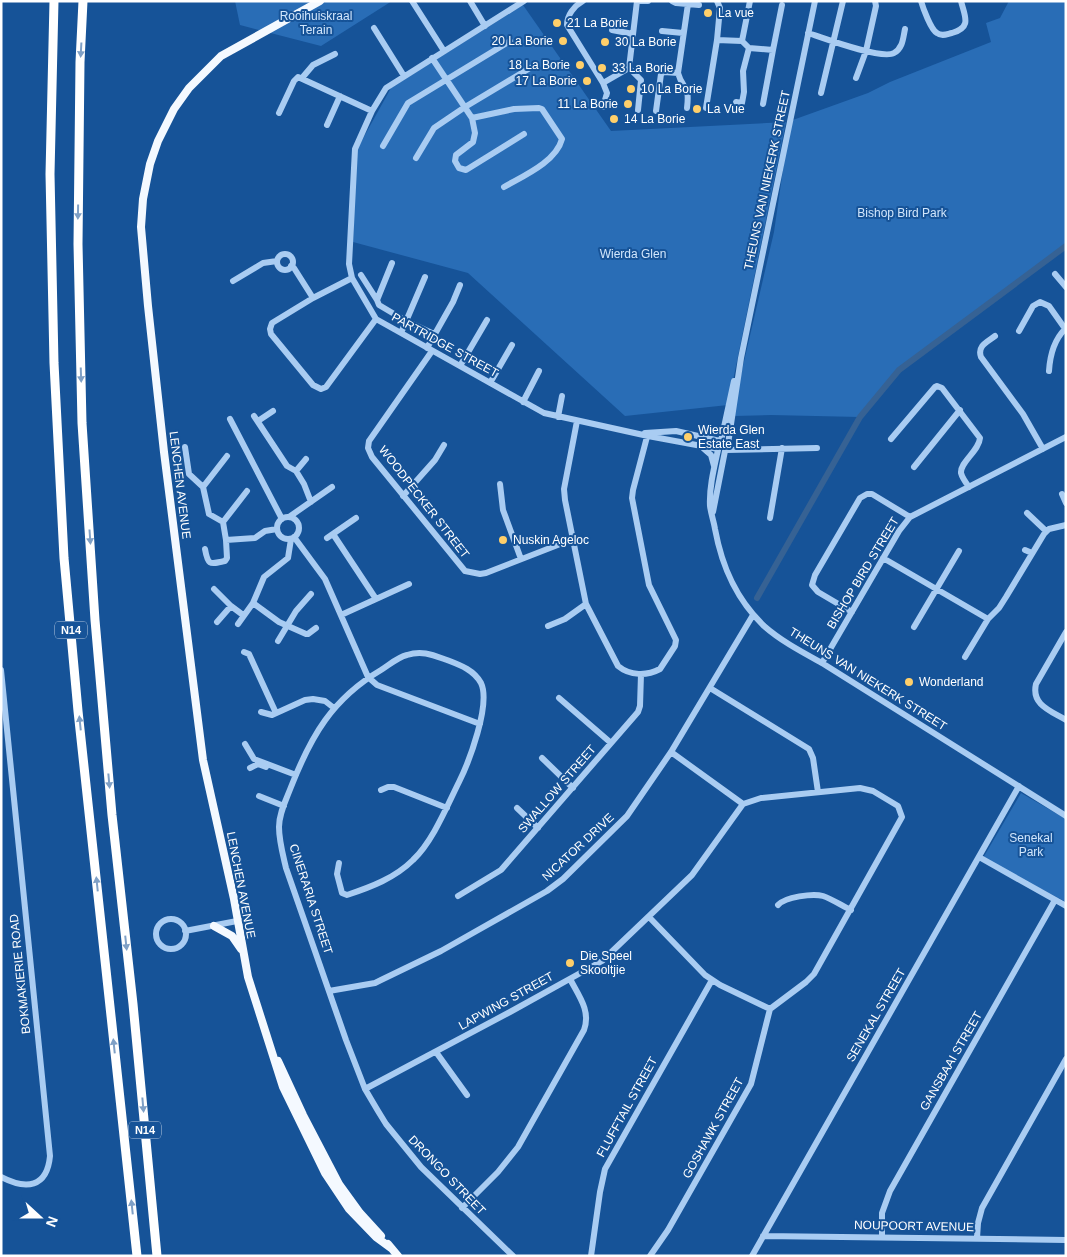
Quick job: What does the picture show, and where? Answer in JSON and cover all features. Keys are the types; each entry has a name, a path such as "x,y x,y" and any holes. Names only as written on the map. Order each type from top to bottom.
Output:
{"highway":[{"name":"N14","path":"54,1 50,174 54,363 64,558 78,711 137,1256"},
{"name":"N14","path":"83,1 80,62 78,244 82,423 95,620 112,815 133,1004 157,1256"}],"main road":[{"name":"LENCHEN AVENUE","path":"320,1 221,56 189,88 174,109 158,141 150,164 143,200 141,227 148,306 204,760 254,999 283,1087 325,1173 349,1209 398,1256"},
{"path":"214,926 232,936 243,953"}],"street":[{"path":"412,1 444,51"},
{"path":"470,1 485,26"},
{"name":"PARTRIDGE STREET","path":"524,1 386,88 372,111 354,149 349,264 352,278 376,319 544,413 698,446 723,446"},
{"path":"583,1 576,5 568,18 567,25 607,93 603,107"},
{"path":"629,68 637,1 648,1"},
{"path":"672,1 699,5"},
{"path":"706,108 718,40 720,8 717,1"},
{"path":"742,42 750,1"},
{"path":"821,93 843,1"},
{"path":"856,78 866,51 876,6 875,1"},
{"path":"920,1 933,30 937,34 944,35 960,30 965,26 961,1"},
{"name":"THEUNS VAN NIEKERK STREET","path":"712,516 723,446 814,3"},
{"path":"687,108 688,90 678,73 688,4"},
{"path":"764,104 782,5"},
{"path":"374,28 404,76"},
{"path":"808,33 866,51 891,54 896,52 902,44 905,29"},
{"path":"612,30 633,34"},
{"path":"662,31 683,34"},
{"path":"384,146 407,105 510,40"},
{"path":"718,40 742,42 749,48 773,50"},
{"path":"736,102 742,103 744,92 743,71 749,48"},
{"path":"302,78 313,65 334,54"},
{"path":"432,58 472,118 475,133 472,142 455,157 457,166 464,170 524,134"},
{"path":"416,158 432,130 465,107 530,68"},
{"path":"602,83 629,68"},
{"path":"629,68 642,80 638,110"},
{"path":"656,111 661,74 664,72 678,73"},
{"path":"279,113 298,77 372,111"},
{"path":"327,125 340,96"},
{"path":"472,118 514,109 540,108 562,139 547,161 504,187"},
{"path":"288,254 292,261 291,266 287,269 282,269 278,266 277,261 280,256 288,254"},
{"path":"233,281 263,263 277,261"},
{"path":"377,300 392,262"},
{"path":"291,266 313,298"},
{"path":"1055,274 1066,287"},
{"path":"361,275 379,305 406,321 434,334"},
{"path":"401,333 425,277"},
{"path":"352,278 313,298 272,323 271,334 313,385 319,389 326,387 376,319"},
{"name":"WOODPECKER STREET","path":"460,285 453,302 434,334 429,349 369,441 368,448 372,457 465,571 480,574 486,573 572,539"},
{"path":"1019,331 1033,306 1040,302 1049,306 1065,329 1060,334 1050,356 1049,371"},
{"path":"460,366 487,320"},
{"path":"995,336 982,346 981,357 1023,414 1043,449"},
{"path":"490,383 512,345"},
{"name":"THEUNS VAN NIEKERK STREET","path":"741,358 722,431 723,446 715,470 710,498 719,549 728,576 737,594 753,615 779,637 1066,816"},
{"path":"522,402 539,371"},
{"path":"891,439 937,386 942,388 980,438 978,446 961,469 961,475 969,486"},
{"path":"558,417 562,396"},
{"path":"914,467 960,410"},
{"path":"273,411 256,418 287,466 296,471 304,484 311,502"},
{"path":"230,419 282,519"},
{"path":"577,421 564,489 572,539 586,604 618,666 627,672 641,674 660,669 675,646 676,640 649,585 632,498 646,434"},
{"name":"PARTRIDGE STREET","path":"646,434 676,431 701,436 723,446"},
{"path":"715,470 711,455 698,446 701,436 722,431"},
{"name":"BISHOP BIRD STREET","path":"822,663 899,531 910,517 1066,437"},
{"path":"403,496 436,460 444,445"},
{"path":"723,446 741,449 817,448"},
{"path":"185,447 190,476 203,487 210,514 223,522"},
{"path":"770,518 782,448"},
{"path":"203,487 227,456"},
{"path":"296,471 306,459"},
{"path":"500,484 503,510 521,558"},
{"path":"293,538 283,538 278,533 277,525 282,519 289,517 332,488"},
{"path":"205,549 207,560 212,564 225,561 227,558 223,522 247,491"},
{"path":"852,612 818,592 812,585 815,575 860,498 867,494 872,494 910,517"},
{"path":"1062,494 1066,503"},
{"path":"1027,513 1046,532"},
{"path":"238,624 252,603 264,576 288,558 293,538 299,531 298,524 293,518 289,517"},
{"path":"327,538 356,518"},
{"path":"966,658 988,619 999,608 1046,532 1057,526 1066,525"},
{"path":"226,540 255,538 265,531 277,529"},
{"path":"333,534 376,599"},
{"path":"293,538 325,579 368,677 377,685 480,724"},
{"path":"1025,550 1032,553"},
{"path":"914,627 959,551"},
{"path":"883,558 988,619"},
{"path":"341,614 409,584"},
{"path":"214,589 243,615"},
{"path":"278,642 296,611 311,594"},
{"path":"252,603 279,622 288,624 307,634 316,628"},
{"path":"548,626 565,619 586,604"},
{"path":"217,622 231,606"},
{"name":"NICATOR DRIVE","path":"329,991 375,983 441,951 547,891 563,879 627,816 672,752 753,615"},
{"path":"1066,632 1040,676 1035,690 1036,699 1045,708 1066,720"},
{"path":"244,652 249,654 276,713"},
{"name":"CINERARIA STREET","path":"329,991 286,868 280,844 279,826 284,806 296,776 312,739 334,708 368,677 404,655 422,652 465,667 481,683 483,691 480,724 467,767 430,839 414,860 382,882 345,895 342,893 338,877 339,863"},
{"name":"BOKMAKIERIE ROAD","path":"1,670 50,1156 49,1167 45,1176 38,1181 22,1186 1,1177"},
{"path":"377,685 378,671"},
{"name":"SWALLOW STREET","path":"458,896 501,870 640,709 641,674"},
{"path":"710,688 808,749 813,758 818,792"},
{"path":"559,698 611,743"},
{"path":"261,712 270,715 305,700 313,699 325,701 334,708"},
{"path":"245,744 254,759 296,776"},
{"path":"649,917 705,975 770,1009 810,979 900,822 901,811 898,806 868,789 860,788 761,798 743,804 672,752"},
{"path":"542,758 573,788"},
{"path":"250,768 258,764 296,776"},
{"name":"SENEKAL STREET","path":"752,1256 1019,786"},
{"path":"381,790 394,787 447,808"},
{"path":"259,796 284,806"},
{"name":"LAPWING STREET","path":"365,1088 436,1052 607,957 692,875 743,804"},
{"path":"517,808 538,828"},
{"path":"979,858 1066,906"},
{"path":"778,904 788,898 818,895 851,910"},
{"name":"GANSBAAI STREET","path":"882,1237 882,1213 890,1191 1055,900"},
{"path":"168,920 179,922 185,931 183,942 174,948 163,947 156,938 158,926 168,920"},
{"path":"185,931 237,921"},
{"path":"462,1208 498,1172 518,1147 584,1030 587,1023 586,1012 570,979"},
{"name":"FLUFFTAIL STREET","path":"591,1256 605,1169 712,980"},
{"name":"DRONGO STREET","path":"329,991 365,1088 386,1124 421,1167 513,1256"},
{"name":"GOSHAWK STREET","path":"650,1256 668,1230 751,1084 770,1009"},
{"path":"436,1052 467,1095"},
{"path":"977,1238 982,1208 1066,1059"},
{"name":"NOUPOORT AVENUE","path":"763,1236 1066,1240"}],"green space":[{"name":"Rooihuiskraal Terain","path":"235,1 392,1 321,46 240,25"},
{"name":"Bishop Bird Park","path":"1009,1 1066,1 1066,246 899,370 860,417 734,416 739,383 774,232 790,121 868,93 890,82 991,42 986,23 1000,18"},
{"name":"Wierda Glen","path":"523,5 611,131 786,122 728,405 625,416 468,273 353,242 356,151 391,88"},
{"name":"Senekal Park","path":"1021,793 1066,819 1066,902 983,858"}],"waterway":[{"path":"757,598 860,417 899,370 1066,246"}],"place":[{"name":"La vue","path":"708,13"},
{"name":"21 La Borie","path":"557,23"},
{"name":"20 La Borie","path":"563,41"},
{"name":"30 La Borie","path":"605,42"},
{"name":"18 La Borie","path":"580,65"},
{"name":"33 La Borie","path":"602,68"},
{"name":"17 La Borie","path":"587,81"},
{"name":"10 La Borie","path":"631,89"},
{"name":"11 La Borie","path":"628,104"},
{"name":"La Vue","path":"697,109"},
{"name":"14 La Borie","path":"614,119"},
{"name":"Wierda Glen Estate East","path":"688,437"},
{"name":"Nuskin Ageloc","path":"503,540"},
{"name":"Wonderland","path":"909,682"},
{"name":"Die Speel Skooltjie","path":"570,963"}]}
